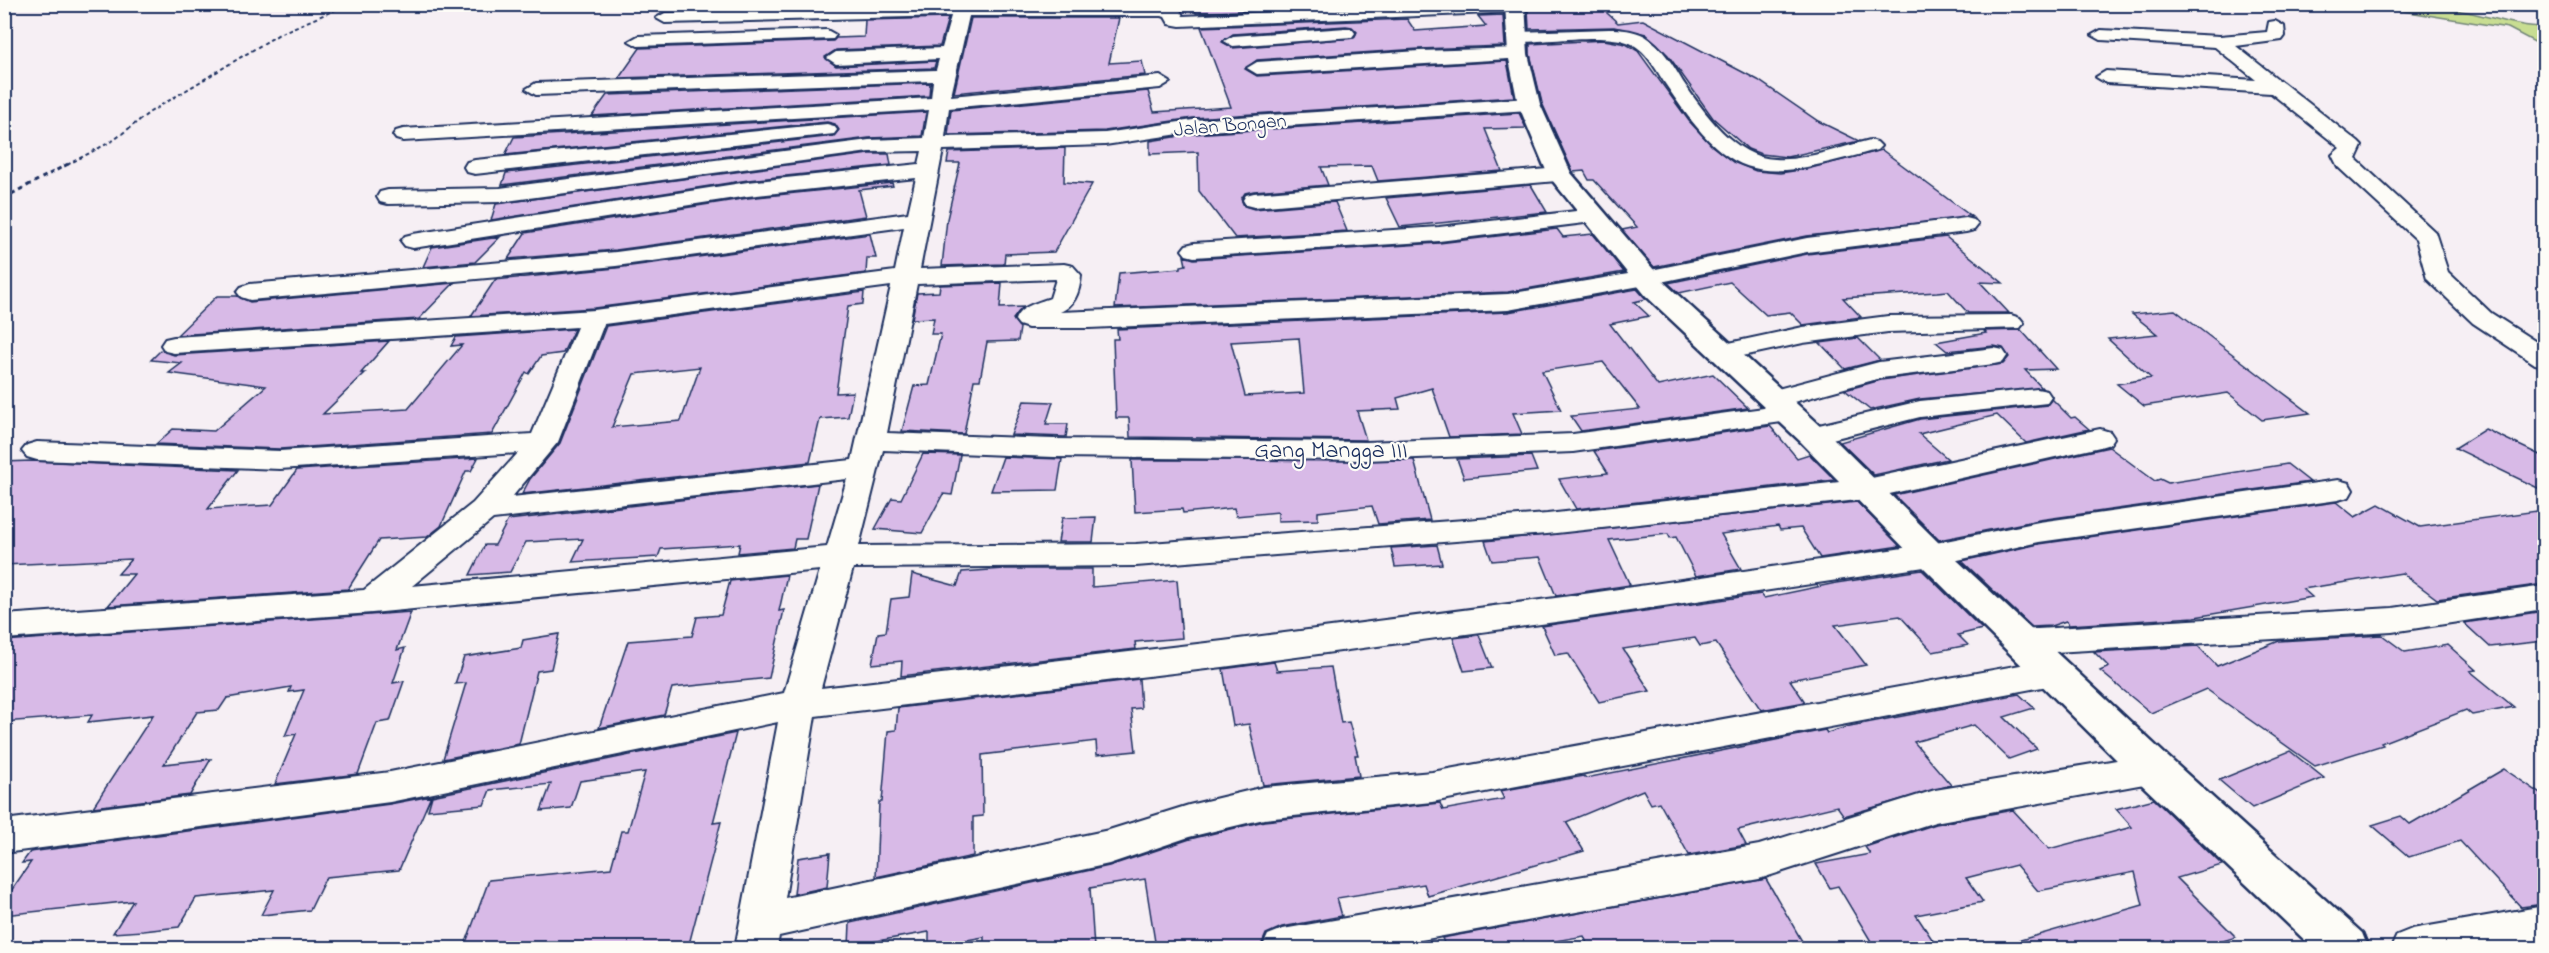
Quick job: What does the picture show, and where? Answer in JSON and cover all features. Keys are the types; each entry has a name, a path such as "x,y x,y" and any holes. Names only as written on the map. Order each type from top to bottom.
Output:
{"street":[{"path":"475,167 765,135 948,68 1118,12 1167,11 1173,12 1175,20 1180,21 1516,26 1630,36 1660,60 1710,130 1752,163 1778,166 1869,146"},
{"path":"665,18 948,68"},
{"path":"1387,30 1516,26"},
{"path":"1257,68 1419,57 1516,26"},
{"path":"1516,26 1529,104 1560,176 1646,278 1791,415 1931,555 2153,769 2345,948"},
{"path":"2101,34 2220,42 2276,36 2275,26"},
{"path":"1233,41 1363,32"},
{"path":"639,41 850,34"},
{"path":"2220,42 2351,146 2350,152 2343,155 2346,162 2427,237 2436,274 2482,318 2544,358"},
{"path":"812,59 1160,81"},
{"path":"536,89 948,68"},
{"path":"403,135 948,68"},
{"path":"388,197 500,195 869,146 948,68"},
{"path":"948,68 868,454 799,704 758,935 1109,848 1189,821 1264,803 1432,787 2053,672"},
{"path":"413,241 772,186 948,68"},
{"name":"Jalan Bongan","path":"948,68 1105,139 1193,126 1529,104"},
{"path":"2106,77 2277,87"},
{"path":"1254,200 1560,176"},
{"path":"1194,250 1439,234 1593,216"},
{"path":"250,292 616,259 916,219"},
{"path":"174,345 594,318 904,277 1066,272 1069,275 1069,281 1063,299 1056,307 1029,316 1030,321 1508,302 1646,278 1807,245 1966,225"},
{"path":"372,601 484,510 543,442 594,318"},
{"path":"1724,352 1803,335 1888,324 2011,323"},
{"path":"1791,415 1879,370 1994,356"},
{"path":"1791,415 1920,409 2037,397"},
{"name":"Gang Mangga III","path":"484,510 868,454 1054,448 1366,451 1573,443 1791,415"},
{"path":"4,627 372,601 840,556 1148,554 1547,524 1867,489 2100,438"},
{"path":"37,451 280,460 543,442"},
{"path":"8,845 390,787 799,704 1223,654 1516,615 1931,555 2039,532 2146,519 2338,490"},
{"path":"2022,642 2392,620 2544,598"},
{"path":"1283,948 1477,910 1760,862 1935,806 2153,769"},
{"path":"2412,948 2544,924"}],"path":[{"path":"4,198 114,140 150,112 281,33 349,4"}],"green space":[{"path":"2365,5 2442,8 2544,27 2544,47 2508,28"}],"building":[{"path":"1193,4 1388,4 1196,13"},
{"path":"1552,4 1597,4 1618,23 1643,20 1758,80 1818,121 1859,141 1787,157 1761,154 1748,149 1713,118 1668,55 1646,34 1614,27 1529,29 1528,9 1555,7"},
{"path":"1503,15 1505,46 1419,49 1257,60 1245,69 1257,76 1507,61 1514,97 1193,118 1105,131 948,135 951,110 1148,91 1154,112 1231,107 1201,27 1407,19 1415,31 1486,26 1478,16","holes":["1352,27 1357,32 1354,38 1233,48 1222,42 1233,34"]},
{"path":"948,18 940,46 836,50 825,57 836,66 936,61 934,68 619,78 640,48 833,41 836,38 864,37 865,20"},
{"path":"971,18 1119,18 1109,63 1142,61 1145,75 954,93"},
{"path":"1604,40 1626,44 1638,51 1689,121 1712,146 1733,162 1756,171 1780,173 1807,169 1882,150 1972,217 1807,236 1654,267 1622,230 1637,227 1594,180 1589,180 1584,171 1573,172 1542,103 1530,54 1530,44"},
{"path":"930,83 929,96 592,116 607,95"},
{"path":"926,112 922,136 869,138 502,185 506,173 834,136 839,130 835,124 827,122 505,155 514,137"},
{"path":"1519,113 1526,128 1485,129 1502,171 1378,181 1372,166 1321,167 1328,185 1254,191 1245,193 1241,199 1244,206 1254,209 1335,202 1347,231 1235,238 1199,191 1198,152 1150,154 1150,141 1193,134"},
{"path":"1065,148 1064,182 1092,184 1054,252 1005,254 1004,264 942,266 947,219 960,163 947,163 949,152"},
{"path":"869,154 889,154 891,165 748,180 491,220 496,204"},
{"path":"892,183 893,186 859,190 866,216 616,250 508,259 525,233 748,198"},
{"path":"1531,185 1547,212 1400,227 1386,198"},
{"path":"1557,229 1563,237 1593,234 1624,272 1508,292 1115,308 1119,273 1181,268 1186,265 1184,256 1194,259 1439,243"},
{"path":"870,234 876,258 867,258 866,273 594,308 471,316 495,280 616,268"},
{"path":"500,237 475,262 423,267 432,247"},
{"path":"1946,237 2003,283 1980,282 2009,313 1968,313 1948,291 1843,298 1861,317 1803,325 1790,312 1766,315 1730,282 1679,293 1668,283 1807,254"},
{"path":"454,283 419,319 177,335 217,296 237,296 250,302"},
{"path":"1002,283 1000,308 1023,307 1013,319 1020,328 1018,341 987,342 980,380 974,380 964,434 902,431 914,386 929,385 941,334 931,334 934,318 912,319 917,293 939,292 940,285"},
{"path":"1637,289 1646,299 1634,302 1649,316 1610,324 1658,386 1713,374 1748,408 1581,431 1571,416 1640,409 1603,362 1542,371 1561,410 1513,413 1522,434 1449,437 1432,388 1397,398 1400,409 1357,411 1366,440 1130,437 1129,418 1116,418 1113,339 1118,339 1117,329 1508,312","holes":["1299,338 1304,393 1245,396 1231,342"]},
{"path":"864,292 863,304 848,306 836,393 853,392 848,417 820,419 810,462 522,494 530,479 560,443 606,326","holes":["700,367 681,421 612,427 634,374"]},
{"path":"2175,310 2310,413 2262,420 2228,393 2144,406 2117,384 2151,378 2108,339 2157,334 2132,314"},
{"path":"574,329 563,353 541,356 529,374 526,372 492,434 280,449 156,444 173,429 214,431 266,386 169,373 182,363 151,360 161,350 174,355 389,341 361,373 365,373 323,414 408,409 462,345 451,346 456,337"},
{"path":"2021,330 2056,369 2025,370 2042,388 1920,399 1870,410 1845,390 1881,380 2003,364 2009,357 2003,348 1994,346 1947,351 1936,342 1986,333 1984,331"},
{"path":"1858,338 1880,360 1845,369 1820,343"},
{"path":"2052,399 2071,418 2075,417 2089,429 2026,443 1997,415 1919,434 1948,459 1874,475 1840,442 1920,419 2047,405"},
{"path":"1024,401 1053,402 1046,424 1068,424 1066,437 1011,435"},
{"path":"1770,426 1797,458 1809,454 1835,480 1576,509 1559,479 1608,473 1594,451"},
{"path":"2485,429 2544,457 2544,491 2455,448"},
{"path":"2109,447 2155,481 2160,479 2168,483 2287,464 2310,482 2039,520 1939,540 1894,495"},
{"path":"923,454 960,455 952,495 943,494 922,533 875,529 892,498 901,499"},
{"path":"1531,456 1537,471 1464,478 1457,459"},
{"path":"1003,457 1062,459 1057,490 991,491"},
{"path":"478,458 471,471 466,471 441,526 427,537 379,540 348,589 108,606 134,574 118,574 131,559 4,565 4,462 31,461 238,470 208,509 272,505 297,470"},
{"path":"1132,460 1414,460 1430,520 1378,524 1372,506 1318,512 1318,520 1278,521 1278,512 1236,516 1234,508 1183,513 1182,509 1135,512"},
{"path":"818,484 806,539 795,539 793,548 738,553 740,544 661,549 658,557 572,562 583,539 526,542 510,572 470,575 485,545 495,545 508,520"},
{"path":"1857,502 1900,546 1820,558 1801,528 1780,530 1778,526 1721,534 1741,569 1696,576 1676,537 1670,538 1668,534 1609,540 1630,585 1556,596 1540,557 1492,561 1485,541"},
{"path":"2336,502 2355,517 2379,504 2420,527 2544,510 2544,584 2437,599 2402,573 2303,589 2312,597 2195,617 2069,625 2066,621 2051,626 2032,627 1962,561 2039,544"},
{"path":"1096,517 1093,542 1058,542 1062,518"},
{"path":"1437,545 1442,564 1395,567 1391,548"},
{"path":"1004,569 1092,569 1092,587 1177,580 1182,638 1135,642 1136,649 901,676 902,661 872,664 878,633 886,632 891,599 909,597 912,574 957,586 962,572"},
{"path":"1922,570 1982,629 1958,635 1968,645 1933,652 1900,616 1835,625 1866,665 1790,680 1805,702 1761,710 1716,643 1700,646 1695,638 1623,649 1650,691 1599,702 1568,653 1555,655 1542,626 1761,594 1764,598 1836,583"},
{"path":"787,575 779,611 784,610 769,678 672,688 664,715 599,728 628,641 692,636 697,617 721,615 730,581"},
{"path":"2544,611 2544,641 2490,647 2464,623"},
{"path":"411,612 397,650 405,648 393,683 404,681 390,721 377,723 358,774 275,784 296,734 285,736 304,690 289,692 291,687 227,698 219,710 197,712 164,764 211,759 190,795 93,807 153,715 88,722 92,715 4,722 4,641"},
{"path":"559,634 551,669 537,671 519,744 443,759 466,683 455,684 464,657 521,648 523,640"},
{"path":"1479,635 1492,668 1464,671 1453,638"},
{"path":"2382,635 2405,652 2448,645 2476,670 2470,671 2514,707 2472,715 2466,710 2381,743 2383,745 2315,766 2206,689 2151,713 2100,671 2109,667 2094,652 2198,646 2217,666 2279,641"},
{"path":"1274,662 1277,671 1331,667 1341,723 1349,722 1358,755 1355,755 1359,776 1263,785 1249,724 1233,726 1223,669"},
{"path":"1139,679 1141,708 1131,709 1136,751 1097,755 1096,741 982,755 983,816 973,817 973,856 876,877 879,802 882,802 888,731 896,730 898,708"},
{"path":"2019,694 2034,708 2004,717 2037,749 2009,759 1974,725 1914,742 1951,785 1844,816 1837,806 1738,830 1746,845 1689,855 1659,802 1651,804 1643,790 1566,822 1584,851 1428,896 1424,884 1337,898 1342,916 1282,927 1266,934 1260,948 1156,948 1145,879 1090,888 1094,948 984,948 984,937 929,947 929,932 849,946 850,923 1109,866 1190,839 1264,821 1440,803 1443,810 1504,799 1500,791 1584,776 1586,778 1825,730 1827,733 1850,726"},
{"path":"736,733 713,823 721,822 688,948 464,948 489,880 611,868 621,831 628,831 645,772 580,781 571,808 541,811 551,784 490,790 484,805 428,810 432,796"},
{"path":"2290,751 2324,778 2252,808 2219,780"},
{"path":"2504,769 2544,796 2544,904 2521,907 2460,841 2409,857 2372,825 2401,816 2410,824"},
{"path":"431,796 399,870 326,877 310,910 261,915 274,890 196,898 179,927 143,931 113,933 133,901 4,915 4,901 31,862 22,863 30,852 390,804"},
{"path":"2154,799 2222,865 2177,878 2236,937 2201,948 2018,948 2017,941 2143,905 2135,872 2038,891 2016,865 1966,878 1983,902 1916,915 1938,948 1875,948 1838,886 1830,888 1816,864 1870,854 1865,847 1936,824 2013,810 2049,849 2132,827 2116,809"},
{"path":"830,853 827,887 794,894 798,858"},
{"path":"1766,879 1806,948 1589,948 1584,936 1516,948 1446,948 1442,938"}]}
